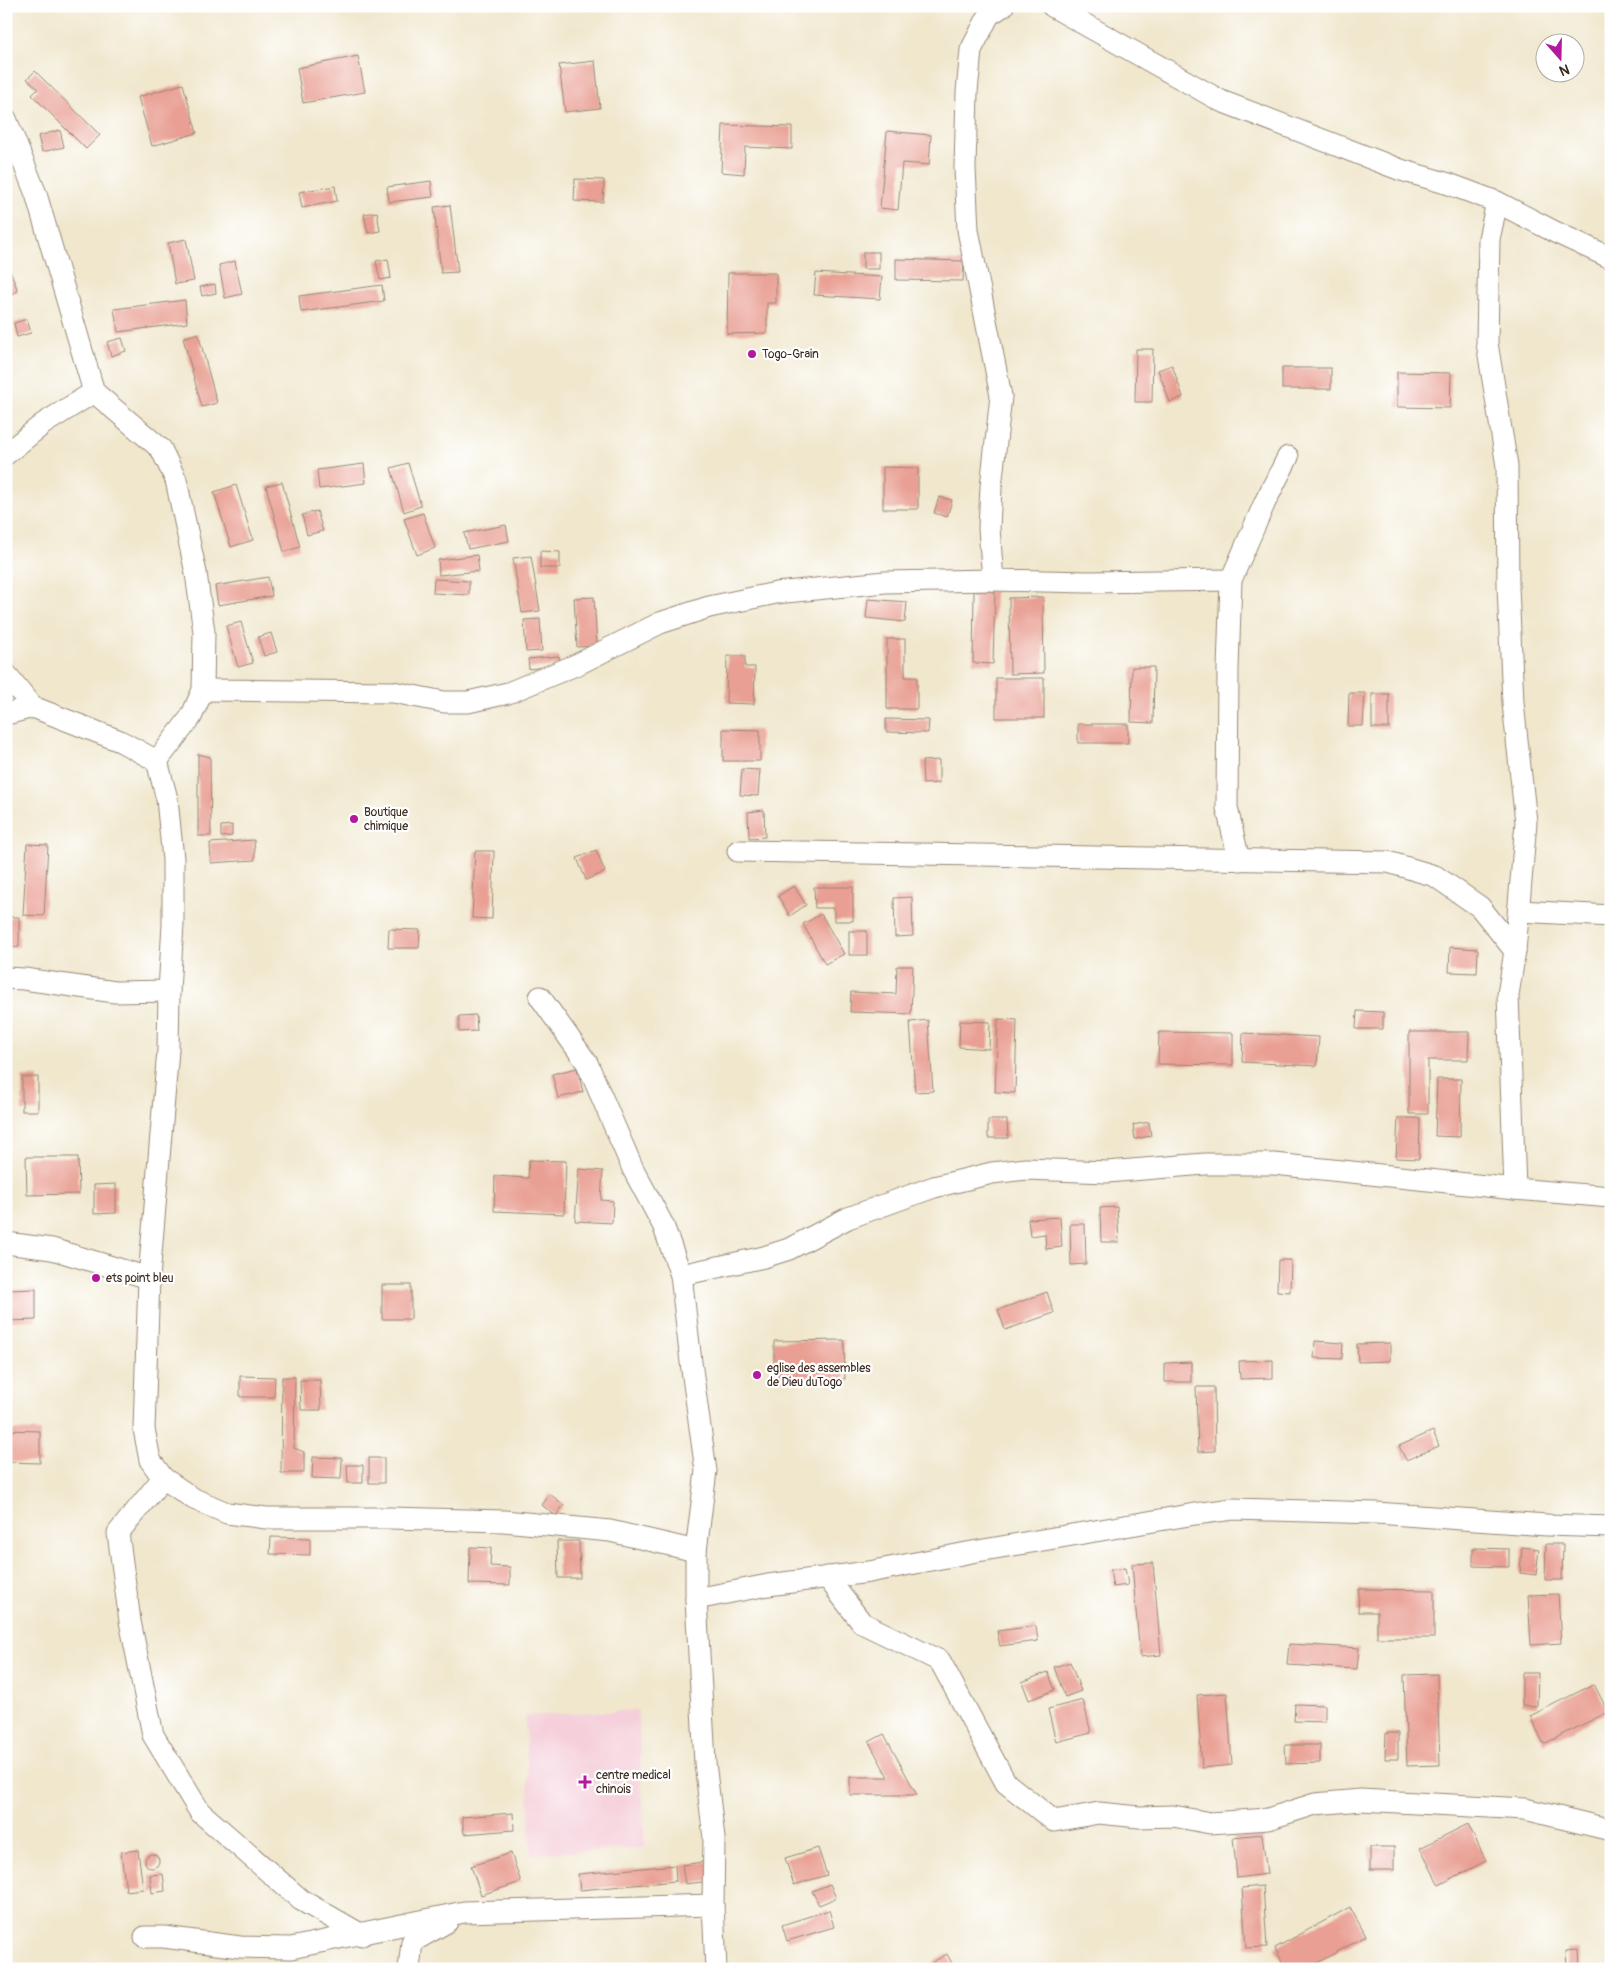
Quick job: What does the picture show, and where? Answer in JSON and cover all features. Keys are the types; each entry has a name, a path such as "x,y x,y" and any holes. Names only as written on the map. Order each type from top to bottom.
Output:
{"street":[{"path":"993,580 989,528 991,487 1001,396 968,230 965,168 967,92 971,50 989,16 1004,6"},
{"path":"1052,6 1221,101 1401,170 1449,184 1497,202 1611,258"},
{"path":"6,119 36,194 94,392 160,449 176,480 196,572 204,632 203,690 191,717 157,761"},
{"path":"1497,202 1489,239 1487,343 1507,466 1508,586 1514,703 1526,822 1515,951 1508,995 1515,1189"},
{"path":"6,454 44,424 94,392"},
{"path":"1239,860 1227,808 1231,580 1265,502 1288,457"},
{"path":"203,690 393,692 444,702 468,702 508,693 578,664 660,623 709,607 776,593 885,582 1231,580"},
{"path":"6,674 33,707 120,741 157,761 168,799 173,859 173,924 168,1050 149,1278 144,1429 150,1460 163,1478 194,1499 227,1513 266,1518 390,1518 504,1521 610,1531 696,1552"},
{"path":"6,714 33,707"},
{"path":"738,851 1388,862 1435,876 1480,907 1515,951"},
{"path":"1519,911 1611,916"},
{"path":"6,978 115,992 169,991"},
{"path":"540,997 587,1062 633,1169 663,1225 681,1275 706,1471 696,1552 696,1600 705,1763 714,1838 713,1905 716,1969"},
{"path":"681,1275 764,1257 789,1249 848,1218 934,1187 992,1173 1026,1169 1107,1172 1205,1164 1274,1164 1611,1197"},
{"path":"6,1243 52,1250 149,1278"},
{"path":"163,1478 118,1533 130,1621 153,1735 200,1812 301,1900 362,1934"},
{"path":"696,1600 768,1585 868,1572 1146,1522 1233,1509 1376,1513 1547,1525 1611,1527"},
{"path":"827,1577 862,1623 940,1661 1006,1783 1054,1820 1099,1813 1139,1817 1173,1816 1210,1823 1268,1819 1315,1804 1361,1800 1525,1809 1611,1830"},
{"path":"145,1937 164,1937 240,1947 291,1948 464,1912 713,1905"},
{"path":"409,1969 412,1942 464,1912"}],"shaded area":[{"name":"centre medical chinois","path":"638,1710 645,1848 531,1854 525,1716"}],"building":[{"path":"358,56 365,92 303,103 297,68"},
{"path":"595,61 600,108 565,112 559,65"},
{"path":"35,71 100,135 86,149 32,95 38,89 27,79"},
{"path":"183,84 197,133 152,146 138,97"},
{"path":"723,125 792,127 792,149 745,147 744,174 721,172"},
{"path":"60,130 64,147 42,152 38,136"},
{"path":"887,131 931,135 929,165 902,163 898,210 880,208"},
{"path":"575,179 604,180 603,202 574,201"},
{"path":"431,181 433,197 389,202 387,187"},
{"path":"335,186 337,201 302,208 299,192"},
{"path":"450,205 458,272 441,273 434,207"},
{"path":"377,212 380,231 368,233 364,214"},
{"path":"186,239 194,281 175,284 168,243"},
{"path":"863,252 879,252 879,269 863,269"},
{"path":"388,259 391,278 380,280 376,261"},
{"path":"896,259 964,261 963,281 896,280"},
{"path":"6,261 18,291 6,296"},
{"path":"235,261 242,294 225,298 219,265"},
{"path":"728,273 776,273 776,303 767,303 767,333 727,334"},
{"path":"816,273 882,277 880,299 814,295"},
{"path":"215,284 216,293 202,296 200,287"},
{"path":"382,285 384,301 301,312 299,296"},
{"path":"185,300 187,323 118,332 114,309"},
{"path":"27,319 31,333 17,337 14,323"},
{"path":"198,333 217,403 202,407 183,338"},
{"path":"122,338 126,351 111,356 107,342"},
{"path":"1136,349 1153,349 1152,402 1135,402"},
{"path":"1172,365 1183,397 1170,402 1158,370"},
{"path":"1282,368 1331,368 1331,389 1282,389"},
{"path":"1397,372 1451,373 1450,408 1397,407"},
{"path":"408,463 421,506 404,512 391,468"},
{"path":"364,464 366,483 319,489 317,470"},
{"path":"883,467 918,468 918,509 883,509"},
{"path":"282,482 300,547 284,552 266,486"},
{"path":"236,485 253,540 231,547 214,492"},
{"path":"939,497 952,500 947,517 934,513"},
{"path":"317,511 323,531 307,535 302,515"},
{"path":"423,513 435,548 417,555 404,519"},
{"path":"506,525 509,541 468,549 464,533"},
{"path":"540,551 560,552 560,568 540,568"},
{"path":"477,555 479,571 439,575 438,560"},
{"path":"531,556 540,611 522,613 513,558"},
{"path":"268,577 272,596 218,605 215,586"},
{"path":"434,579 469,581 469,595 433,593"},
{"path":"974,591 995,591 993,664 973,663"},
{"path":"594,597 597,646 577,647 574,598"},
{"path":"1043,597 1044,673 1010,674 1009,598"},
{"path":"868,599 907,602 905,622 866,618"},
{"path":"540,619 542,651 526,652 524,620"},
{"path":"241,622 253,663 238,667 226,626"},
{"path":"271,633 277,652 264,656 258,637"},
{"path":"887,639 905,639 905,677 917,677 917,709 887,709"},
{"path":"559,656 560,665 529,669 528,659"},
{"path":"727,656 745,656 745,667 755,667 754,704 726,703"},
{"path":"1132,667 1154,667 1153,723 1131,722"},
{"path":"996,678 1044,678 1044,718 996,718"},
{"path":"1349,693 1365,693 1363,726 1348,726"},
{"path":"1372,694 1389,694 1389,728 1372,728"},
{"path":"886,719 929,720 928,733 886,732"},
{"path":"1078,724 1128,724 1128,743 1078,743"},
{"path":"723,729 760,730 760,761 723,761"},
{"path":"198,754 210,757 211,836 198,836"},
{"path":"939,760 939,783 923,784 922,761"},
{"path":"742,769 760,770 758,796 740,795"},
{"path":"764,810 765,837 749,838 748,812"},
{"path":"232,825 232,836 221,837 221,826"},
{"path":"254,840 255,860 211,863 210,843"},
{"path":"27,844 48,845 44,916 23,915"},
{"path":"596,850 605,872 586,880 577,858"},
{"path":"475,851 494,851 492,919 472,918"},
{"path":"794,886 806,905 790,916 778,896"},
{"path":"814,887 853,887 853,921 834,921 834,908 815,908"},
{"path":"912,897 913,936 895,937 894,898"},
{"path":"821,914 844,954 825,964 803,924"},
{"path":"6,917 19,917 19,947 6,948"},
{"path":"389,929 420,930 419,948 388,948"},
{"path":"849,931 867,931 867,955 849,955"},
{"path":"1450,947 1478,949 1477,973 1449,972"},
{"path":"897,966 913,966 911,1014 850,1012 851,992 896,994"},
{"path":"1357,1011 1383,1012 1383,1029 1356,1029"},
{"path":"476,1015 477,1031 459,1032 459,1016"},
{"path":"998,1019 1017,1020 1015,1093 995,1092"},
{"path":"928,1020 933,1091 915,1092 910,1022"},
{"path":"960,1021 990,1022 989,1049 959,1047"},
{"path":"1159,1032 1233,1033 1233,1065 1158,1064"},
{"path":"1409,1032 1469,1032 1468,1060 1428,1060 1428,1114 1409,1114"},
{"path":"1243,1033 1319,1037 1317,1066 1242,1062"},
{"path":"577,1068 583,1092 558,1098 552,1074"},
{"path":"22,1077 38,1077 38,1111 22,1111"},
{"path":"1437,1079 1461,1079 1460,1137 1435,1136"},
{"path":"1398,1118 1420,1118 1419,1159 1396,1158"},
{"path":"988,1120 1007,1120 1008,1138 988,1138"},
{"path":"1149,1122 1151,1136 1135,1139 1133,1125"},
{"path":"26,1157 78,1157 79,1194 27,1195"},
{"path":"529,1160 566,1161 564,1214 494,1211 495,1176 528,1178"},
{"path":"579,1169 603,1171 601,1200 613,1201 612,1223 575,1221"},
{"path":"116,1184 116,1213 94,1214 94,1185"},
{"path":"1117,1207 1119,1242 1101,1242 1100,1208"},
{"path":"1060,1217 1062,1247 1046,1249 1045,1234 1030,1236 1028,1219"},
{"path":"1070,1224 1085,1224 1086,1264 1071,1265"},
{"path":"1278,1260 1291,1260 1290,1292 1277,1291"},
{"path":"382,1285 411,1285 411,1319 382,1319"},
{"path":"36,1289 36,1320 6,1321 6,1290"},
{"path":"1047,1292 1054,1313 1005,1330 998,1310"},
{"path":"844,1340 845,1379 774,1380 774,1341"},
{"path":"1315,1341 1343,1343 1342,1359 1314,1358"},
{"path":"1390,1343 1390,1361 1358,1362 1357,1344"},
{"path":"1273,1360 1273,1378 1240,1379 1239,1361"},
{"path":"1191,1362 1191,1382 1165,1382 1165,1363"},
{"path":"240,1376 275,1377 274,1397 240,1397"},
{"path":"282,1377 295,1377 294,1448 304,1452 304,1473 281,1473"},
{"path":"300,1380 320,1380 321,1410 301,1410"},
{"path":"1196,1387 1214,1387 1215,1451 1198,1452"},
{"path":"6,1430 40,1431 40,1463 6,1462"},
{"path":"1433,1431 1439,1446 1406,1460 1399,1446"},
{"path":"313,1457 342,1458 341,1479 312,1478"},
{"path":"369,1458 384,1458 384,1483 369,1483"},
{"path":"347,1465 363,1465 363,1483 348,1483"},
{"path":"550,1494 564,1505 556,1516 542,1505"},
{"path":"271,1537 310,1538 310,1555 270,1554"},
{"path":"557,1541 579,1541 580,1578 558,1578"},
{"path":"1546,1544 1563,1544 1562,1580 1545,1580"},
{"path":"470,1547 491,1548 490,1566 510,1567 510,1585 469,1584"},
{"path":"1522,1547 1539,1549 1536,1575 1520,1573"},
{"path":"1473,1548 1509,1549 1509,1567 1473,1566"},
{"path":"1153,1563 1161,1655 1140,1657 1132,1564"},
{"path":"1125,1568 1128,1585 1113,1587 1110,1570"},
{"path":"1359,1589 1434,1590 1434,1638 1377,1638 1377,1612 1358,1612"},
{"path":"1558,1594 1561,1643 1531,1645 1528,1595"},
{"path":"1036,1626 1038,1641 1000,1646 997,1631"},
{"path":"1289,1644 1359,1648 1357,1669 1287,1665"},
{"path":"1070,1662 1081,1691 1065,1697 1054,1667"},
{"path":"1048,1672 1055,1690 1029,1700 1022,1682"},
{"path":"1522,1673 1538,1673 1537,1706 1522,1705"},
{"path":"1437,1674 1440,1765 1407,1766 1404,1675"},
{"path":"1594,1684 1608,1712 1544,1744 1530,1716"},
{"path":"1227,1693 1232,1765 1202,1768 1197,1695"},
{"path":"1083,1700 1091,1733 1056,1742 1048,1709"},
{"path":"1295,1704 1325,1705 1325,1722 1294,1721"},
{"path":"1386,1733 1398,1733 1398,1759 1385,1759"},
{"path":"884,1734 917,1795 850,1795 850,1777 888,1777 869,1742"},
{"path":"1285,1745 1320,1745 1320,1763 1286,1764"},
{"path":"513,1813 514,1830 464,1834 462,1817"},
{"path":"1468,1824 1486,1861 1439,1885 1420,1848"},
{"path":"1262,1834 1267,1874 1237,1878 1233,1837"},
{"path":"1370,1847 1394,1847 1394,1870 1370,1870"},
{"path":"818,1848 827,1875 794,1885 785,1858"},
{"path":"138,1850 143,1889 126,1891 121,1852"},
{"path":"511,1853 521,1882 481,1895 471,1866"},
{"path":"149,1854 155,1854 159,1861 155,1868 149,1868 145,1864 145,1858"},
{"path":"709,1861 711,1881 685,1884 682,1865"},
{"path":"675,1865 676,1881 580,1890 578,1874"},
{"path":"163,1874 165,1891 152,1893 150,1875"},
{"path":"830,1884 836,1898 819,1905 812,1891"},
{"path":"1263,1886 1267,1947 1246,1948 1242,1888"},
{"path":"1350,1907 1366,1936 1306,1969 1286,1969 1275,1948"},
{"path":"829,1910 834,1927 787,1941 782,1925"},
{"path":"1579,1949 1580,1969 1567,1969 1566,1950"},
{"path":"947,1954 955,1969 934,1969 931,1963"}],"place":[{"name":"Togo-Grain","path":"752,354"},
{"name":"Boutique chimique","path":"354,819"},
{"name":"ets point bleu","path":"96,1278"},
{"name":"eglise des assembles de Dieu duTogo","path":"757,1375"},
{"name":"centre medical chinois","path":"585,1782"}]}
